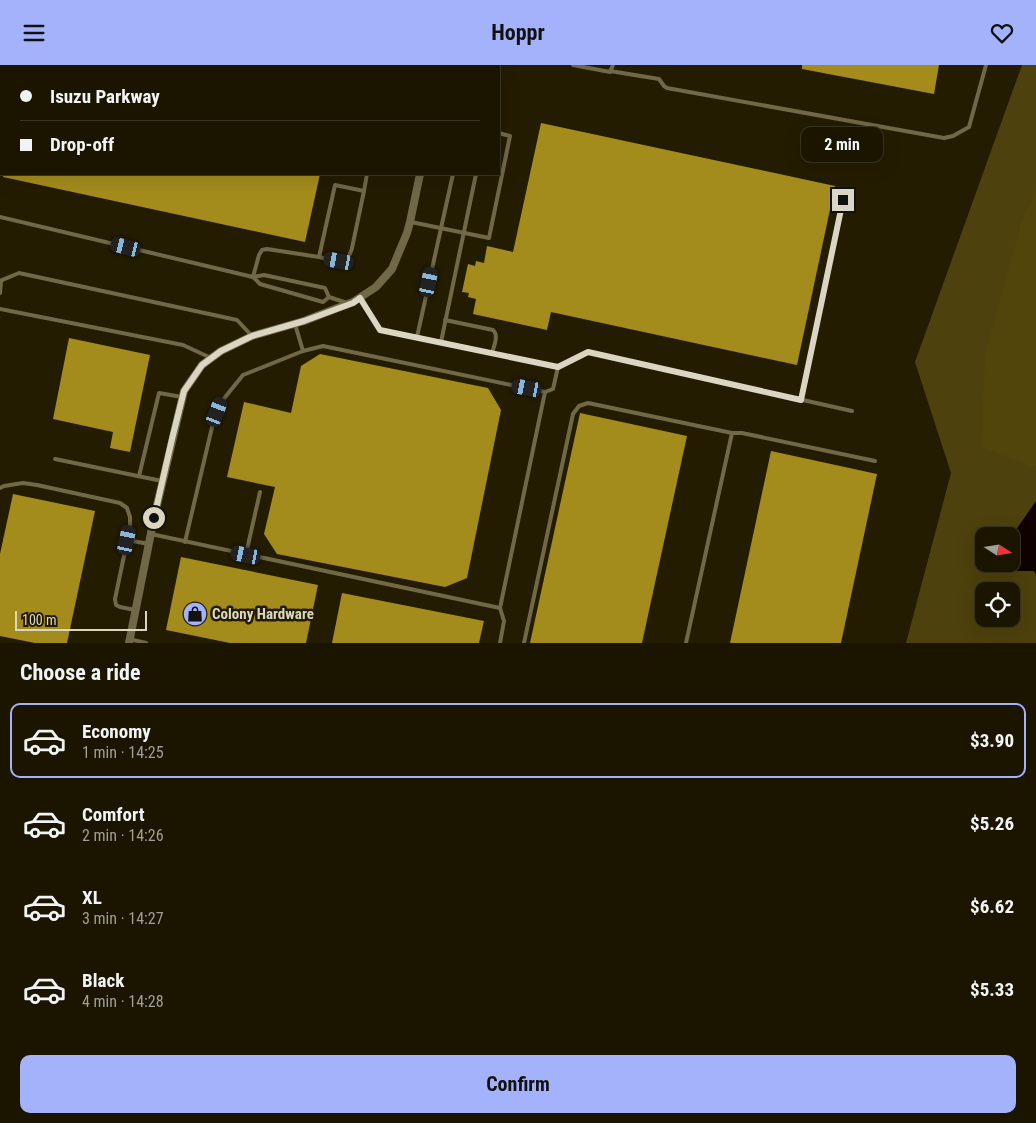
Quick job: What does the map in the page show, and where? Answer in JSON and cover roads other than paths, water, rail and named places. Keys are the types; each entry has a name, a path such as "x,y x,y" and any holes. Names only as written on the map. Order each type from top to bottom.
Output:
{"street":[{"path":"129,641 148,543 184,391 202,365 221,351 252,336 295,324 349,304 376,287 392,269 410,222 420,175"}],"lane":[{"path":"573,65 659,79 667,88 944,138 953,136 969,127 986,65"},
{"path":"610,71 612,65"},
{"path":"410,222 489,238 510,136 500,133"},
{"path":"253,277 262,250 267,249 339,261 349,256 367,175"},
{"path":"417,337 453,175"},
{"path":"441,342 476,175"},
{"path":"319,257 335,185 364,191"},
{"path":"801,400 843,200"},
{"path":"0,217 253,277 264,275 324,288 329,297 349,304"},
{"path":"0,293 1,281 19,273 227,318 237,321 252,336"},
{"path":"253,277 260,284 322,302 329,297"},
{"path":"360,298 380,330 558,367 588,352 852,411"},
{"path":"0,309 183,345 211,358"},
{"path":"445,320 493,329 496,332 496,336 492,353"},
{"path":"295,324 303,351"},
{"path":"186,542 213,423 222,401 243,375 303,351 323,347 545,392 553,389 558,367"},
{"path":"500,643 504,621 500,608 545,392"},
{"path":"139,476 159,393 182,397"},
{"path":"524,643 573,414 579,406 588,403 875,461"},
{"path":"686,643 732,433"},
{"path":"55,459 162,481"},
{"path":"0,488 23,483 37,485 120,503 127,507 130,527 115,599 116,605 135,611"},
{"path":"246,555 260,492"},
{"path":"150,534 500,608"},
{"path":"127,540 148,543"},
{"path":"129,641 146,643"}],"place":[{"name":"Colony Hardware","path":"195,614"}]}
